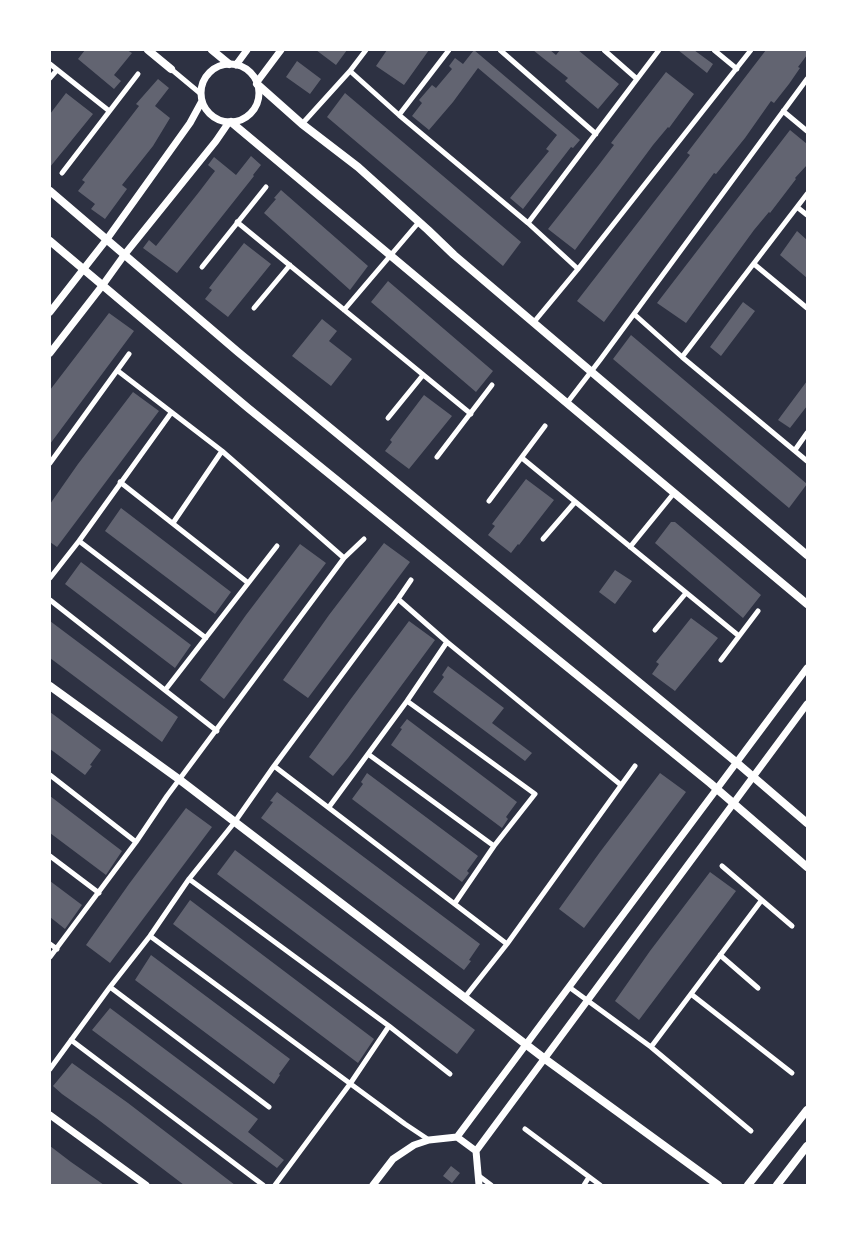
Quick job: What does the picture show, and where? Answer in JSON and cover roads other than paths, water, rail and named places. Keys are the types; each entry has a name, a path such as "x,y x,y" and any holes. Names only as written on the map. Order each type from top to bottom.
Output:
{"main road":[{"path":"148,50 171,69"},
{"path":"212,50 233,64"},
{"path":"257,83 302,124 358,168 454,256 806,551"},
{"path":"230,122 807,604"},
{"path":"50,191 238,352 754,776 807,823"},
{"path":"50,241 248,408 716,789 807,867"},
{"path":"50,686 180,780 545,1059 718,1185"},
{"path":"748,1185 807,1110"},
{"path":"777,1185 807,1146"}],"street":[{"path":"233,64 247,50"},
{"path":"257,83 281,50"},
{"path":"302,124 350,71 366,50"},
{"path":"399,115 449,50"},
{"path":"500,50 596,134"},
{"path":"604,50 638,79"},
{"path":"528,223 659,50"},
{"path":"714,50 736,69"},
{"path":"534,322 751,50"},
{"path":"50,64 108,110"},
{"path":"50,312 107,239 190,123 202,98 204,79 209,73 222,65 233,64 250,72 257,83 259,92 256,106 245,117 230,122 216,119 210,114 202,98 171,69"},
{"path":"50,78 57,70"},
{"path":"350,71 399,115 528,223 578,269"},
{"path":"62,172 108,110 138,74"},
{"path":"567,403 807,80"},
{"path":"783,112 807,131"},
{"path":"50,353 125,254 230,122"},
{"path":"202,267 266,187"},
{"path":"682,357 807,194"},
{"path":"797,207 807,215"},
{"path":"237,222 471,414"},
{"path":"344,310 419,222"},
{"path":"754,264 807,308"},
{"path":"254,308 290,265"},
{"path":"634,314 682,357 807,461"},
{"path":"50,463 129,354"},
{"path":"118,371 222,452 344,558"},
{"path":"388,418 423,374"},
{"path":"437,457 492,385"},
{"path":"50,578 79,541 171,413"},
{"path":"489,501 545,426"},
{"path":"795,450 807,434"},
{"path":"173,523 222,452"},
{"path":"522,458 739,636"},
{"path":"120,482 247,582"},
{"path":"630,547 674,493"},
{"path":"543,539 575,502"},
{"path":"50,958 344,558 364,539"},
{"path":"79,541 206,638"},
{"path":"166,689 247,582 277,546"},
{"path":"50,1069 150,936 189,879 226,834 410,580"},
{"path":"656,630 686,593"},
{"path":"398,599 620,785"},
{"path":"50,600 217,730"},
{"path":"721,660 758,611"},
{"path":"329,807 407,701 447,642"},
{"path":"457,1137 807,668"},
{"path":"407,701 535,794 494,846 455,903"},
{"path":"479,1185 476,1151 807,704"},
{"path":"368,754 494,846"},
{"path":"274,766 507,944"},
{"path":"465,997 507,944 620,785 636,766"},
{"path":"50,775 136,842"},
{"path":"50,856 99,893"},
{"path":"722,866 792,926"},
{"path":"189,879 389,1026 450,1074"},
{"path":"651,1047 761,901"},
{"path":"150,936 429,1140"},
{"path":"50,944 57,949"},
{"path":"720,955 758,988"},
{"path":"110,987 269,1107"},
{"path":"569,987 651,1047 751,1131"},
{"path":"691,994 792,1073"},
{"path":"275,1185 350,1084 389,1026"},
{"path":"71,1040 263,1185"},
{"path":"50,1115 146,1185"},
{"path":"525,1129 600,1185"},
{"path":"373,1185 392,1159 414,1145 429,1140 457,1137 476,1151"},
{"path":"479,1176 490,1184"},
{"path":"584,1185 590,1177"}]}
